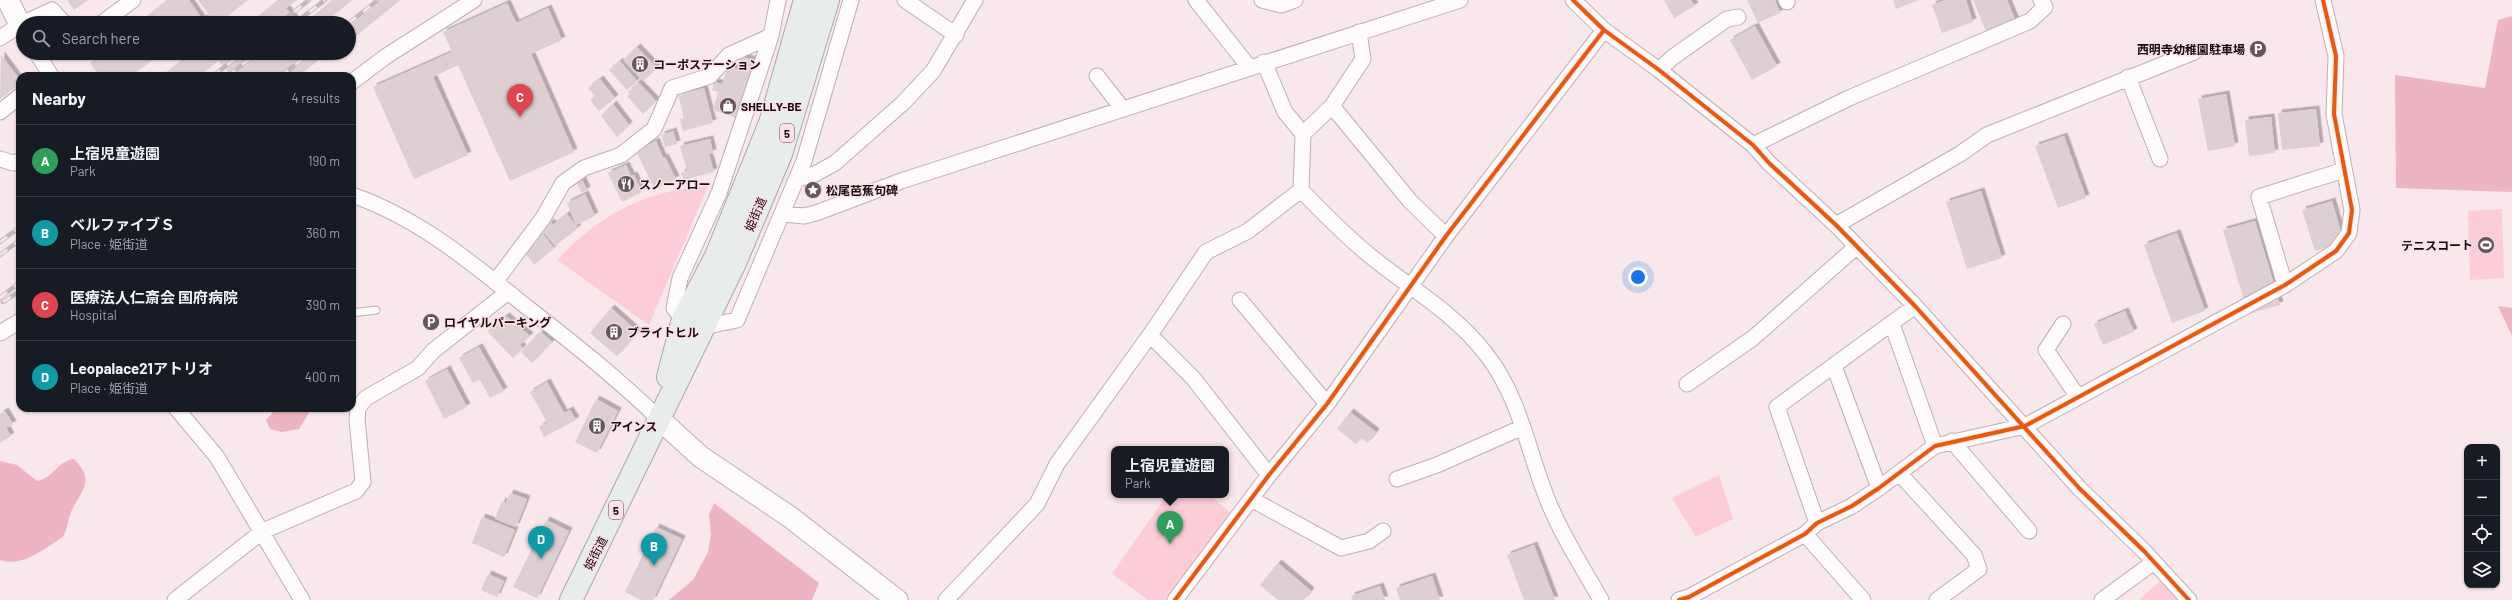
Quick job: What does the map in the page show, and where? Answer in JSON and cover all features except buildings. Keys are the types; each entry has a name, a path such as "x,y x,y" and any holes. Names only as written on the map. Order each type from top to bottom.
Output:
{"main road":[{"name":"姫街道","path":"571,600 602,540 658,418 703,327 770,123 805,0"},
{"name":"姫街道","path":"658,418 683,319 726,259 780,154 828,0"}],"street":[{"path":"8,0 17,16"},
{"path":"111,16 133,0"},
{"path":"356,79 385,57 474,0"},
{"path":"683,319 674,308 680,278 719,193 771,36 778,0"},
{"path":"703,327 737,320 797,179 845,26 851,0"},
{"path":"905,0 956,35"},
{"path":"797,179 815,174 835,163 903,103 933,72 956,35 975,0"},
{"path":"1196,0 1249,67"},
{"path":"1262,0 1281,5 1295,0"},
{"path":"783,214 804,216 901,181 1122,108 1460,0"},
{"path":"1573,0 1604,30 1659,70 1752,145 1769,163 1836,225 1915,306 2025,426 2080,489 2154,562 2189,600"},
{"path":"1752,145 1849,98 2030,21 2045,7 2041,0"},
{"path":"1679,600 1689,597 1805,534 1817,524 1852,506 1899,474 1935,446 2025,426 2285,285 2336,251 2349,233 2352,210 2334,114 2336,56 2323,0"},
{"path":"40,16 52,10 58,16"},
{"path":"1659,70 1673,57 1727,18 1738,17"},
{"path":"0,38 16,29"},
{"path":"1176,600 1251,499 1327,404 1410,284 1604,30"},
{"path":"1303,134 1332,106 1363,59 1359,32"},
{"path":"495,282 543,218 564,183 584,168 621,154 654,130 672,88 710,76 729,56 771,36"},
{"path":"1836,225 1960,154 1987,135 2128,77 2194,52"},
{"path":"42,60 48,72"},
{"path":"1264,62 1285,112 1303,134 1301,190 1369,254 1410,284 1469,334 1487,355 1512,396 1558,524 1601,600"},
{"path":"1097,76 1122,108"},
{"path":"2128,77 2160,160"},
{"path":"0,112 16,99"},
{"path":"1332,106 1410,201 1446,236"},
{"path":"0,158 16,162"},
{"path":"2285,285 2259,197 2344,170"},
{"path":"946,600 1037,504 1057,464 1150,335 1206,252 1248,231 1301,190"},
{"path":"356,197 404,217 450,247 620,381 701,458 790,517 897,600"},
{"path":"1687,384 1753,338 1856,247"},
{"path":"176,600 263,531 356,491 363,482 357,419 358,408 366,398 418,368 433,351 508,292"},
{"path":"1240,300 1327,404"},
{"path":"1817,524 1776,406 1834,366 1915,306"},
{"path":"0,333 16,323"},
{"path":"1892,324 1935,446"},
{"path":"2063,324 2046,350 2078,397"},
{"path":"1150,335 1193,378 1270,475"},
{"path":"1834,366 1879,488"},
{"path":"179,412 217,457 263,531 302,600"},
{"path":"1397,479 1437,465 1523,427"},
{"path":"1952,441 2029,531"},
{"path":"1899,474 1974,555 1979,569 1937,600"},
{"path":"1251,499 1341,548 1369,541 1383,531"},
{"path":"1805,534 1863,600"},
{"path":"2102,600 2154,562"}],"lane":[{"path":"356,312 376,310"}],"shaded area":[{"path":"2512,16 2512,192 2396,188 2395,75 2485,88 2498,20"},
{"path":"708,186 649,325 557,260 590,230 607,218 643,199 663,193"},
{"name":"テニスコート","path":"2502,209 2504,278 2470,280 2468,211"},
{"path":"2498,306 2512,308 2512,336"},
{"path":"273,412 310,412 299,429 282,432 270,429 266,420"},
{"path":"74,459 84,473 85,484 71,511 63,537 33,556 25,559 8,562 0,560 0,461 17,465 37,481 48,477 68,460"},
{"path":"1719,475 1733,519 1696,537 1672,498"},
{"path":"1165,498 1213,498 1231,514 1166,600 1148,600 1112,574"},
{"path":"714,503 819,583 812,600 669,600 693,580 708,552 711,535 709,515"},
{"path":"2160,581 2177,600 2139,600"}],"railway":[{"path":"289,16 309,0"},
{"path":"304,16 325,0"},
{"path":"356,17 378,0"},
{"path":"218,72 233,60"},
{"path":"233,72 248,60"},
{"path":"286,72 301,60"},
{"path":"0,242 16,230"},
{"path":"0,255 16,243"},
{"path":"0,298 16,285"},
{"path":"3,302 16,294"}],"cycle path":[{"path":"1573,0 1604,30 1659,70 1753,145 1769,163 1836,225 1915,306 2080,489 2144,551 2189,600"},
{"path":"1679,600 1689,597 1805,534 1817,523 1852,506 1879,488 1935,446 2025,426 2285,285 2336,251 2349,233 2352,210 2334,114 2336,56 2323,0"},
{"path":"1175,600 1269,475 1327,404 1446,236 1604,30"}],"place":[{"name":"西明寺幼稚園駐車場","path":"2258,49"},
{"name":"コーポステーション","path":"640,64"},
{"name":"SHELLY-BE","path":"728,106"},
{"name":"医療法人仁斎会 国府病院","path":"520,117"},
{"name":"スノーアロー","path":"626,184"},
{"name":"松尾芭蕉句碑","path":"813,190"},
{"name":"テニスコート","path":"2486,245"},
{"name":"ロイヤルパーキング","path":"431,322"},
{"name":"ブライトヒル","path":"614,332"},
{"name":"アインス","path":"597,426"},
{"name":"上宿児童遊園","path":"1170,544"},
{"name":"Leopalace21アトリオ","path":"541,559"},
{"name":"ベルファイブＳ","path":"654,566"}]}
